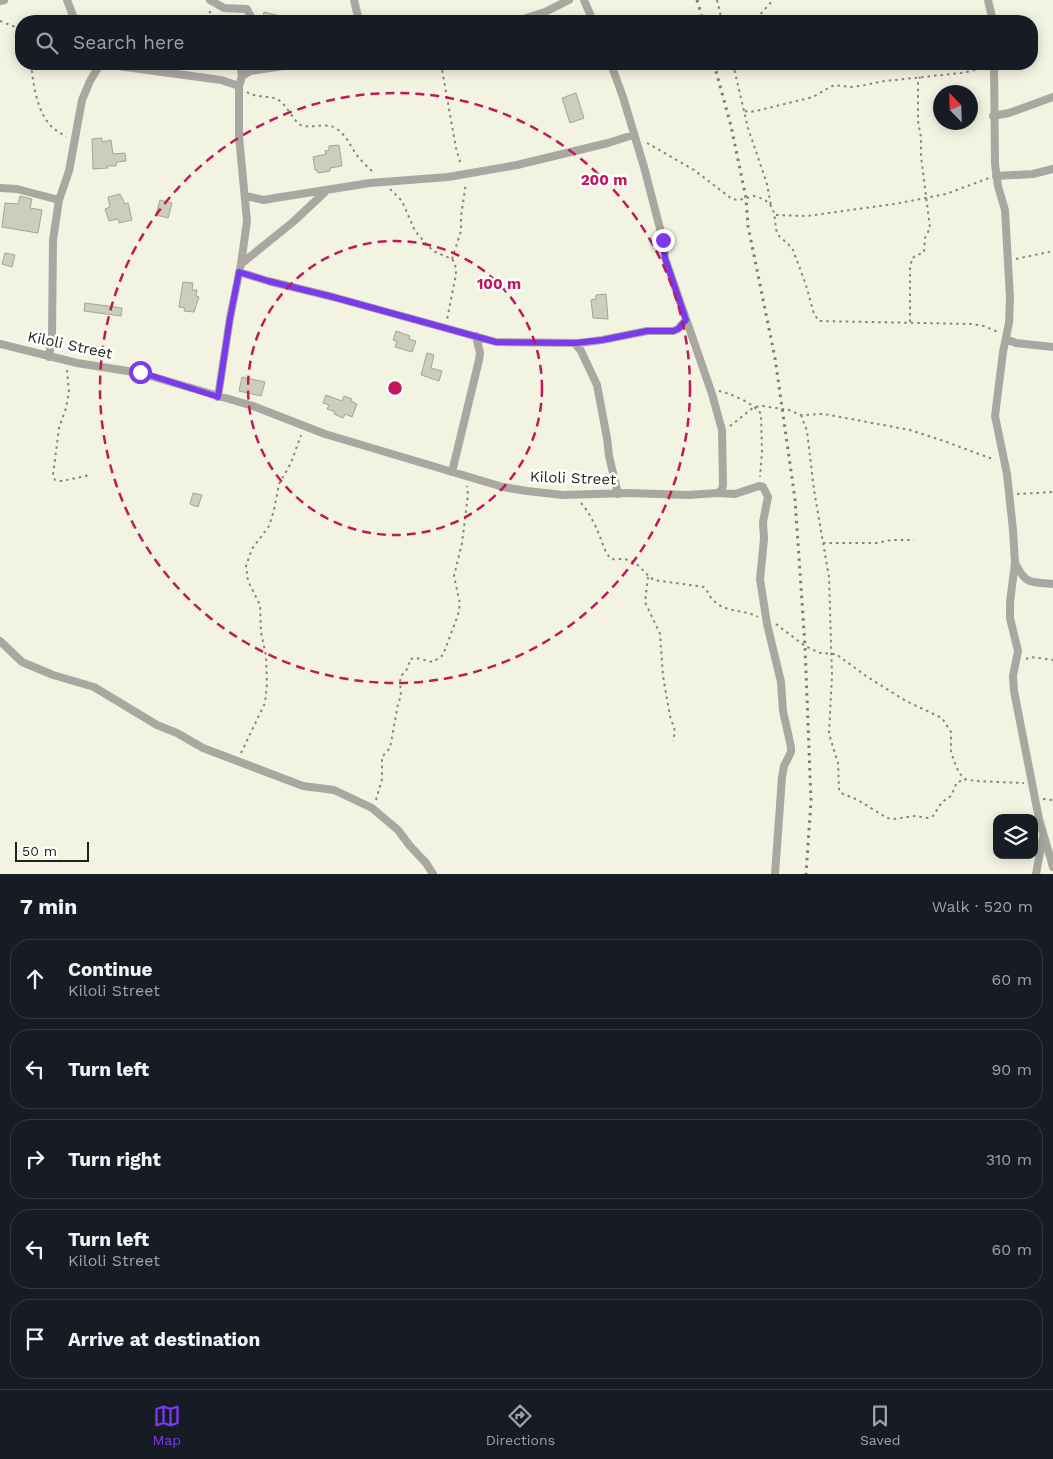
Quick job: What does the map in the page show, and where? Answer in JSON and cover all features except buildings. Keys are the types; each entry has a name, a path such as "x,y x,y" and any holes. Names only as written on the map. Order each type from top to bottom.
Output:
{"street":[{"path":"67,0 73,15"},
{"path":"210,0 218,6 247,9 250,15"},
{"path":"354,0 358,15"},
{"path":"536,15 569,0"},
{"path":"584,0 590,15"},
{"path":"988,0 992,15"},
{"path":"49,357 52,336 53,240 59,200 76,144 82,100 96,70"},
{"path":"147,70 221,80 239,86"},
{"path":"218,397 247,221 246,196 238,136 241,70"},
{"path":"242,76 250,71 257,70"},
{"path":"613,70 644,167 663,240 665,258 708,384 722,434 723,485 718,493"},
{"path":"994,70 996,176 1005,210 1009,260 1009,323 995,416 1010,495 1015,563 1010,602 1010,618 1018,651 1013,676 1014,691 1044,835 1053,867"},
{"path":"994,116 1009,113 1053,97"},
{"path":"246,196 264,200 382,181 467,174 533,162 633,135"},
{"path":"996,176 1033,174 1053,169"},
{"path":"0,188 17,189 59,200"},
{"path":"240,268 294,222 325,191"},
{"path":"240,268 268,281 496,342 575,343 602,340 647,331 673,331 678,329 686,320"},
{"path":"452,472 479,360 480,354 476,336"},
{"path":"1006,339 1016,343 1053,347"},
{"path":"575,343 581,351 597,385 609,456 618,494"},
{"name":"Kiloli Street","path":"0,344 49,357 140,372 252,406 304,427 516,490 572,495 688,496 718,493 735,494 759,486 765,490"},
{"path":"765,490 768,503 764,522 760,579 766,622 781,682 783,711 791,747 782,777 775,874"},
{"path":"1015,563 1029,582 1053,584"},
{"path":"0,641 15,657 33,668 94,687 157,725 176,733 202,748 303,786 334,790 372,808 398,830 433,874"},
{"path":"1036,874 1044,835"}],"path":[{"path":"717,0 721,15"},
{"path":"760,15 773,0"},
{"path":"208,15 218,6"},
{"path":"0,22 15,27"},
{"path":"32,70 35,94 45,118 52,127 76,144"},
{"path":"442,70 456,148 467,174 461,212 461,231 452,259"},
{"path":"734,70 748,128 767,184 771,207"},
{"path":"744,111 760,110 813,97 834,85 851,87 973,70"},
{"path":"910,322 910,269 912,258 924,252 925,238 930,228 921,156 922,138 918,121 918,81 920,76"},
{"path":"239,86 256,96 279,100 298,124 303,126 332,126 339,130 346,137 362,162 402,201 415,232 435,252 452,259 455,263 456,274 445,327"},
{"path":"633,135 694,170 732,199 739,200 754,196 764,199 776,215 777,234 789,244 798,263 816,319 826,322 976,324 997,331 1006,339"},
{"path":"776,215 807,216 837,213 946,194 996,176"},
{"path":"1009,260 1053,251"},
{"path":"66,360 69,392 59,428 53,475 55,480 90,475"},
{"path":"708,384 718,390 736,396 754,407 761,414 762,452 760,474 765,490"},
{"path":"722,434 754,407 763,406 783,409 801,415 824,414 910,430 992,458 1006,467"},
{"path":"801,415 807,431 814,490 829,577 832,675 829,734 838,764 838,786 841,793 894,820 915,816 928,818 933,816 942,802 951,796 957,782 968,780 1033,784"},
{"path":"237,762 267,696 266,656 260,610 248,581 246,566 252,549 268,526 274,510 279,484 291,463 304,427"},
{"path":"372,808 380,789 382,757 390,748 401,696 400,684 402,675 408,668 410,659 416,658 432,662 441,657 457,621 460,604 454,576 462,543 468,495 468,487 462,475"},
{"path":"1010,495 1053,492"},
{"path":"572,495 585,507 611,559 634,562 648,577 664,582 704,587 712,600 721,606 730,610 749,613 766,622 779,625 814,651 836,654 866,676 906,700 942,718 950,732 954,761 960,773 968,780"},
{"path":"824,543 876,543 892,540 914,540"},
{"path":"648,577 645,602 660,634 663,676 670,716 675,731 673,741"},
{"path":"1015,664 1031,657 1053,660"}],"railway":[{"path":"697,0 701,15"},
{"path":"716,70 731,126 746,198 748,226 775,358 795,499 805,646 811,801 806,874"}],"route":[{"path":"140,372 218,397 239,272 496,342 579,342 602,340 655,330 673,331 678,329 686,320 665,258 663,240"}]}
